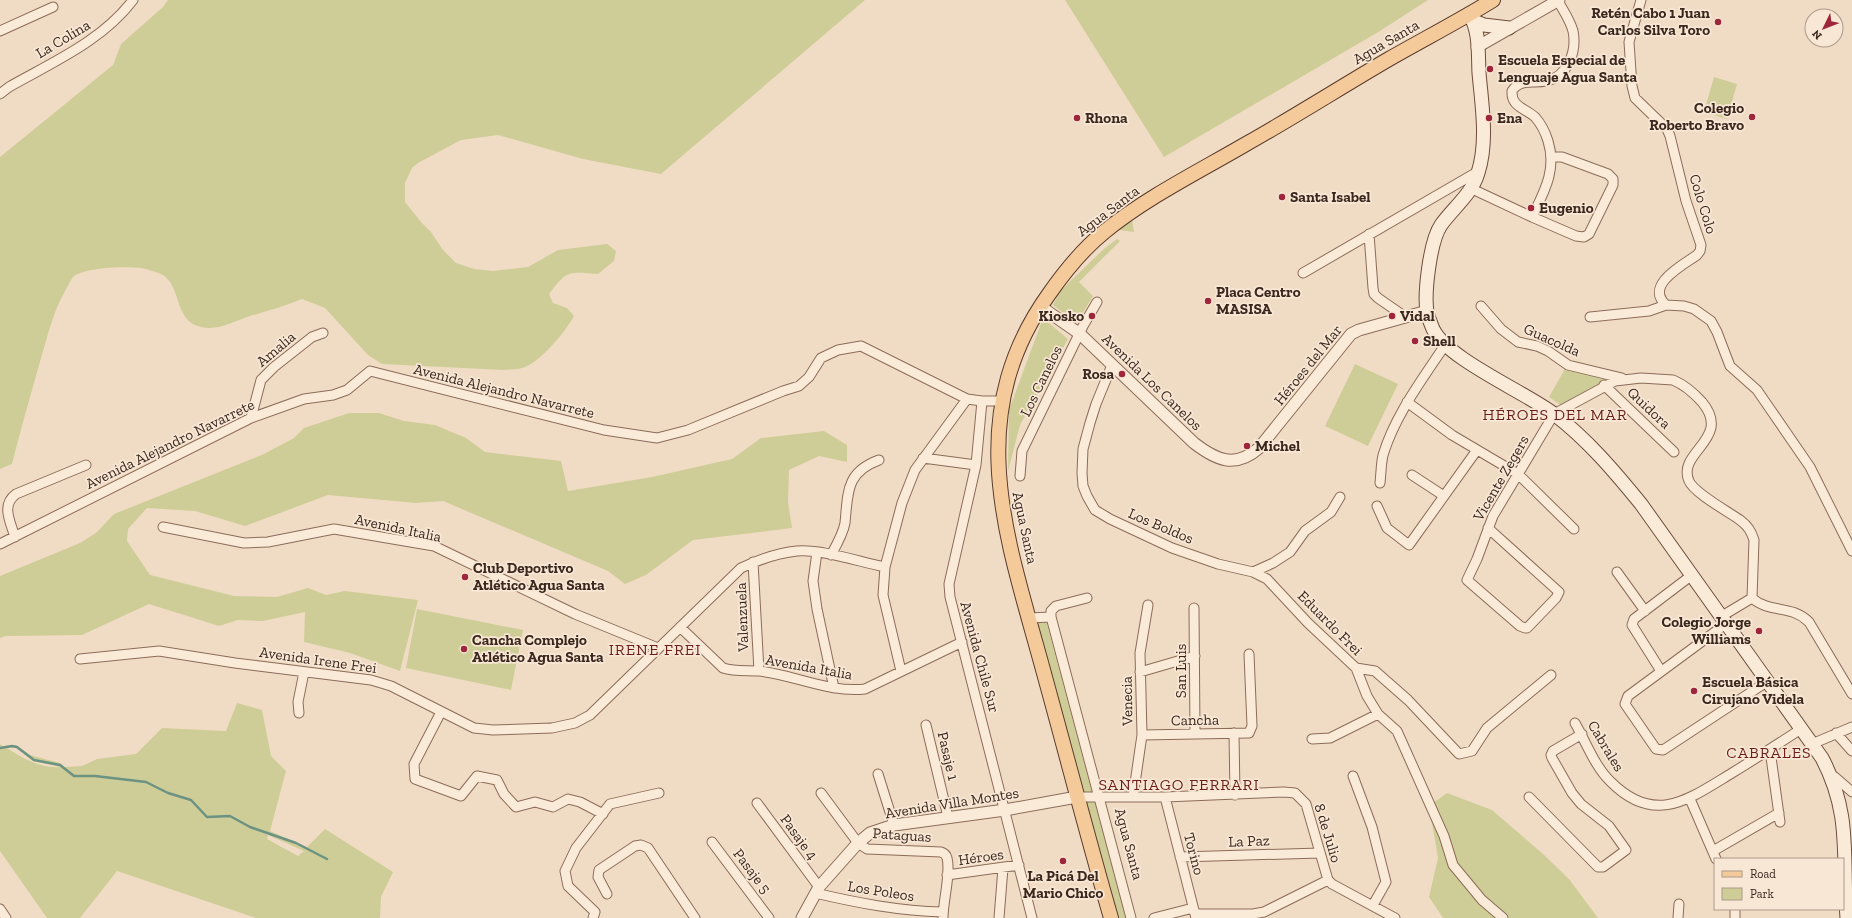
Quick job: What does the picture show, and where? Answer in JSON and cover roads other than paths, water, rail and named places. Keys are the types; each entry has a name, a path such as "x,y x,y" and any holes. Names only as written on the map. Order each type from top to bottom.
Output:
{"main road":[{"name":"Agua Santa","path":"1111,918 1029,618 1008,538 1000,500 997,459 1000,421 1009,374 1020,345 1040,306 1068,268 1102,234 1131,212 1388,60 1472,17 1493,0"},
{"path":"1472,17 1484,25 1509,28"},
{"path":"1472,17 1477,47 1483,140 1479,171 1470,188 1440,227 1436,237 1430,261 1427,311 1434,330 1445,345 1554,414 1612,468 1641,504 1812,744 1835,777 1847,816 1847,918"}],"street":[{"name":"La Colina","path":"0,94 9,87 99,34 116,20 133,0"},
{"path":"1477,47 1558,0 1573,32 1574,40 1569,64 1561,73 1551,80 1519,84 1512,91 1512,95 1517,106 1534,117 1544,128 1552,157 1550,180 1532,217"},
{"name":"Colo Colo","path":"1641,0 1629,42 1633,93 1644,108 1667,129 1686,201 1701,245 1697,256 1667,277 1661,285 1660,298 1666,305"},
{"path":"0,31 53,7"},
{"path":"1470,188 1576,236 1584,237 1588,234 1613,185 1613,179 1608,174 1562,157 1552,157"},
{"path":"1303,273 1479,171"},
{"path":"1369,234 1372,288 1374,294 1404,316"},
{"name":"Los Canelos","path":"1020,476 1022,451 1097,302"},
{"path":"1590,317 1649,311 1666,305 1684,306 1694,309 1711,321 1717,332 1730,366 1757,390 1810,467 1852,551"},
{"name":"Avenida Los Canelos","path":"1040,306 1080,334 1194,443 1208,454 1225,460 1242,459 1250,456"},
{"name":"Guacolda","path":"1481,306 1501,328 1518,342 1537,346 1548,351 1568,365 1623,379 1673,380 1680,383 1694,394 1706,407 1710,415 1711,429 1688,467 1688,480 1695,489 1740,520 1752,532 1754,540 1752,598"},
{"name":"Héroes del Mar","path":"1250,456 1279,425 1351,334 1359,330 1404,316 1427,311"},
{"name":"Amalia","path":"251,418 261,380 274,367 312,337 323,333"},
{"path":"1380,483 1383,456 1397,422 1407,402 1445,345"},
{"name":"Avenida Alejandro Navarrete","path":"0,544 251,418 304,398 333,395 347,390 370,372 604,430 657,438 688,430 782,391 799,386 809,377 821,358 838,350 861,346 967,398 982,401 1003,401"},
{"name":"Los Boldos","path":"1112,365 1096,404 1083,449 1083,486 1095,510 1110,519 1172,548 1218,564 1253,572"},
{"name":"Guacolda","path":"1554,414 1604,385 1623,379"},
{"name":"Quidora","path":"1604,385 1674,452"},
{"path":"901,671 883,595 885,567 902,503 914,470 967,398"},
{"name":"Avenida Chile Sur","path":"982,401 976,465 949,584 950,597 1032,918"},
{"path":"1407,402 1452,435 1518,474 1574,529"},
{"name":"Vicente Zegers","path":"1488,528 1559,592 1558,596 1530,626 1525,628 1467,580 1477,559 1488,528 1493,516 1554,414"},
{"path":"1377,506 1387,528 1409,545 1477,450"},
{"path":"923,458 976,465"},
{"path":"831,555 845,524 844,511 850,484 861,469 867,464 880,460"},
{"path":"15,537 6,509 9,499 16,494 86,465"},
{"path":"1412,475 1444,496"},
{"path":"1253,572 1273,563 1290,552 1305,531 1331,512 1340,497"},
{"name":"Avenida Italia","path":"163,527 244,543 268,542 334,529 434,546 575,614 658,648"},
{"name":"Avenida Irene Frei","path":"80,659 159,650 235,663 371,680 391,686 474,728 493,730 552,728 575,723 590,715 741,568 753,562 783,553 798,551 817,552 885,567"},
{"path":"817,552 813,580 817,609 834,688"},
{"name":"Valenzuela","path":"753,562 759,671"},
{"name":"Eduardo Frei","path":"1253,572 1267,579 1308,623 1356,668 1375,671 1408,700 1459,754 1472,751 1487,728 1551,676"},
{"path":"1617,572 1645,610"},
{"path":"1661,671 1632,625 1634,619 1692,575"},
{"path":"1029,618 1051,617 1051,611 1056,606 1087,598"},
{"path":"1768,682 1663,750 1656,749 1625,704 1628,696 1752,598 1766,607 1798,613 1803,616 1809,622 1852,694"},
{"name":"Venecia","path":"1133,797 1142,735 1140,672 1142,636 1148,605"},
{"name":"San Luis","path":"1194,608 1195,734"},
{"name":"Agua Santa","path":"1051,617 1131,918"},
{"name":"Avenida Italia","path":"680,627 723,668 732,670 759,671 849,691 864,689 962,642"},
{"name":"Cancha","path":"1142,735 1250,733 1252,726 1250,654"},
{"path":"1140,672 1195,656"},
{"path":"1356,668 1367,696 1378,714 1397,731 1444,836 1453,865 1482,900 1503,918"},
{"path":"299,713 298,702 304,672"},
{"path":"440,712 414,764 415,779 461,796 477,776 497,780 504,794 516,807 535,802 553,808 568,799 580,802 603,814"},
{"path":"1312,739 1330,738 1378,714"},
{"name":"Cabrales","path":"1575,723 1601,771 1610,782 1621,792 1633,799 1651,805 1666,806 1690,799 1770,750 1801,729"},
{"name":"Pasaje 1","path":"926,725 948,816"},
{"path":"1812,744 1852,727"},
{"path":"1234,733 1235,795"},
{"path":"1836,733 1852,752"},
{"path":"1529,797 1598,867 1603,867 1626,850 1609,826 1572,794 1550,755 1553,751 1582,734"},
{"path":"1690,799 1714,855 1779,817 1770,750"},
{"path":"878,774 894,825"},
{"path":"1353,776 1372,827 1386,882 1373,905"},
{"path":"1835,777 1852,792"},
{"name":"8 de Julio","path":"1078,797 1164,797 1284,792 1295,793 1306,804 1328,880 1332,884 1395,918"},
{"path":"593,918 595,912 568,886 565,871 576,848 610,804 659,793"},
{"path":"821,793 858,843"},
{"name":"Avenida Villa Montes","path":"802,918 817,890 858,843 870,833 894,825 948,816 1005,810 1078,797"},
{"name":"Torino","path":"1164,797 1195,914"},
{"name":"Pasaje 4","path":"757,803 817,890"},
{"name":"Pasaje 5","path":"712,842 769,918"},
{"name":"Pataguas","path":"858,843 867,849 875,850 941,852 946,854 948,859 947,875"},
{"path":"607,894 598,877 599,870 635,846 641,845 648,848 695,918"},
{"name":"La Paz","path":"1180,857 1320,853"},
{"name":"Héroes","path":"947,875 1019,865"},
{"path":"999,918 1004,868"},
{"path":"943,915 947,875"},
{"path":"1154,918 1195,914 1254,914 1264,912 1328,880"},
{"name":"Los Poleos","path":"817,890 865,905 943,915"},
{"path":"1678,918 1679,904"},
{"path":"0,909 6,918"}],"waterway":[{"path":"0,748 12,746 17,747 34,760 60,765 74,776 95,776 146,782 168,793 191,800 207,817 230,816 250,827 296,843 327,859"}],"place":[{"name":"Retén Cabo 1 Juan Carlos Silva Toro","path":"1718,22"},
{"name":"Escuela Especial de Lenguaje Agua Santa","path":"1490,69"},
{"name":"Colegio Roberto Bravo","path":"1752,117"},
{"name":"Rhona","path":"1077,118"},
{"name":"Ena","path":"1489,118"},
{"name":"Santa Isabel","path":"1282,197"},
{"name":"Eugenio","path":"1531,208"},
{"name":"Placa Centro MASISA","path":"1208,301"},
{"name":"Kiosko","path":"1092,316"},
{"name":"Vidal","path":"1392,316"},
{"name":"Shell","path":"1415,341"},
{"name":"Rosa","path":"1122,374"},
{"name":"Michel","path":"1247,446"},
{"name":"Club Deportivo Atlético Agua Santa","path":"465,577"},
{"name":"Colegio Jorge Williams","path":"1759,631"},
{"name":"Cancha Complejo Atlético Agua Santa","path":"464,649"},
{"name":"Escuela Básica Cirujano Videla","path":"1694,691"},
{"name":"La Picá Del Mario Chico","path":"1063,861"}],"district":[{"name":"HÉROES DEL MAR","path":"1555,414"},
{"name":"IRENE FREI","path":"655,649"},
{"name":"CABRALES","path":"1769,752"},
{"name":"SANTIAGO FERRARI","path":"1179,784"}]}
